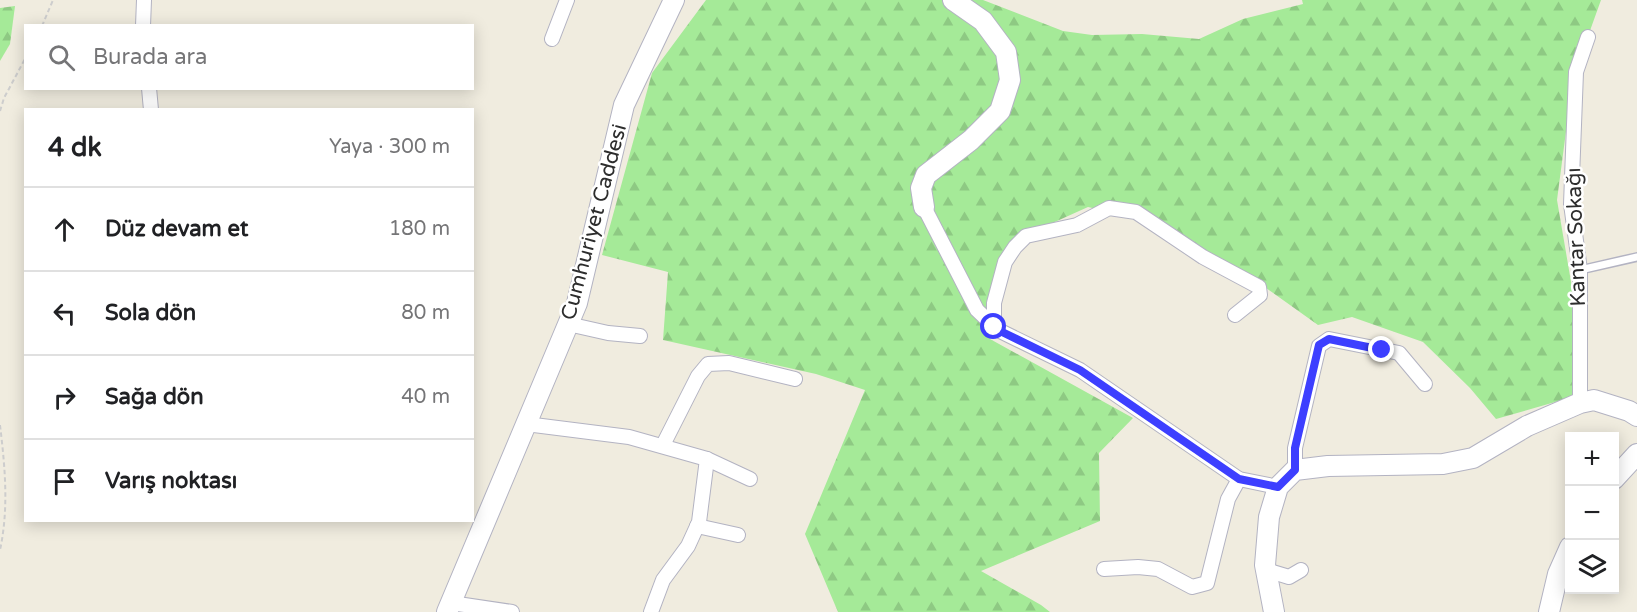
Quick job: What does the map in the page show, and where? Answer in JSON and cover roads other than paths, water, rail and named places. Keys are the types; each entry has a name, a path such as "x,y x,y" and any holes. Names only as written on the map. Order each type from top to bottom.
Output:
{"street":[{"path":"143,24 144,0"},
{"path":"552,39 567,0"},
{"name":"Cumhuriyet Caddesi","path":"449,608 577,303 624,105 674,0"},
{"path":"953,0 983,21 1006,52 1010,80 1000,111 971,140 926,175 921,188 924,207 977,310 998,330 1080,370 1239,479 1278,487"},
{"name":"Kantar Sokağı","path":"1580,403 1580,270 1571,204 1576,72 1588,37"},
{"path":"149,90 152,108"},
{"path":"994,327 994,303 1005,262 1015,247 1026,236 1077,225 1109,208 1136,212 1203,257 1259,287 1260,295 1235,315"},
{"path":"568,324 608,333 640,336"},
{"path":"1295,470 1295,448 1319,345 1329,339 1400,354 1425,384"},
{"path":"663,445 698,376 708,364 729,363 795,379"},
{"path":"1274,612 1266,570 1269,517 1278,487 1295,470 1328,466 1443,464 1473,458 1527,426 1580,403 1594,400 1629,411 1637,416"},
{"path":"526,424 628,437 663,445 707,459 750,479"},
{"path":"1619,474 1637,454"},
{"path":"651,612 663,580 688,546 697,526 703,499 707,459"},
{"path":"1104,569 1138,567 1158,569 1192,587 1207,583 1228,499 1239,479"},
{"path":"697,526 738,535"},
{"path":"1549,612 1558,574 1565,557"},
{"path":"1266,570 1289,577 1301,570"},
{"path":"449,608 512,612"}],"lane":[{"path":"1580,270 1637,257"}]}
